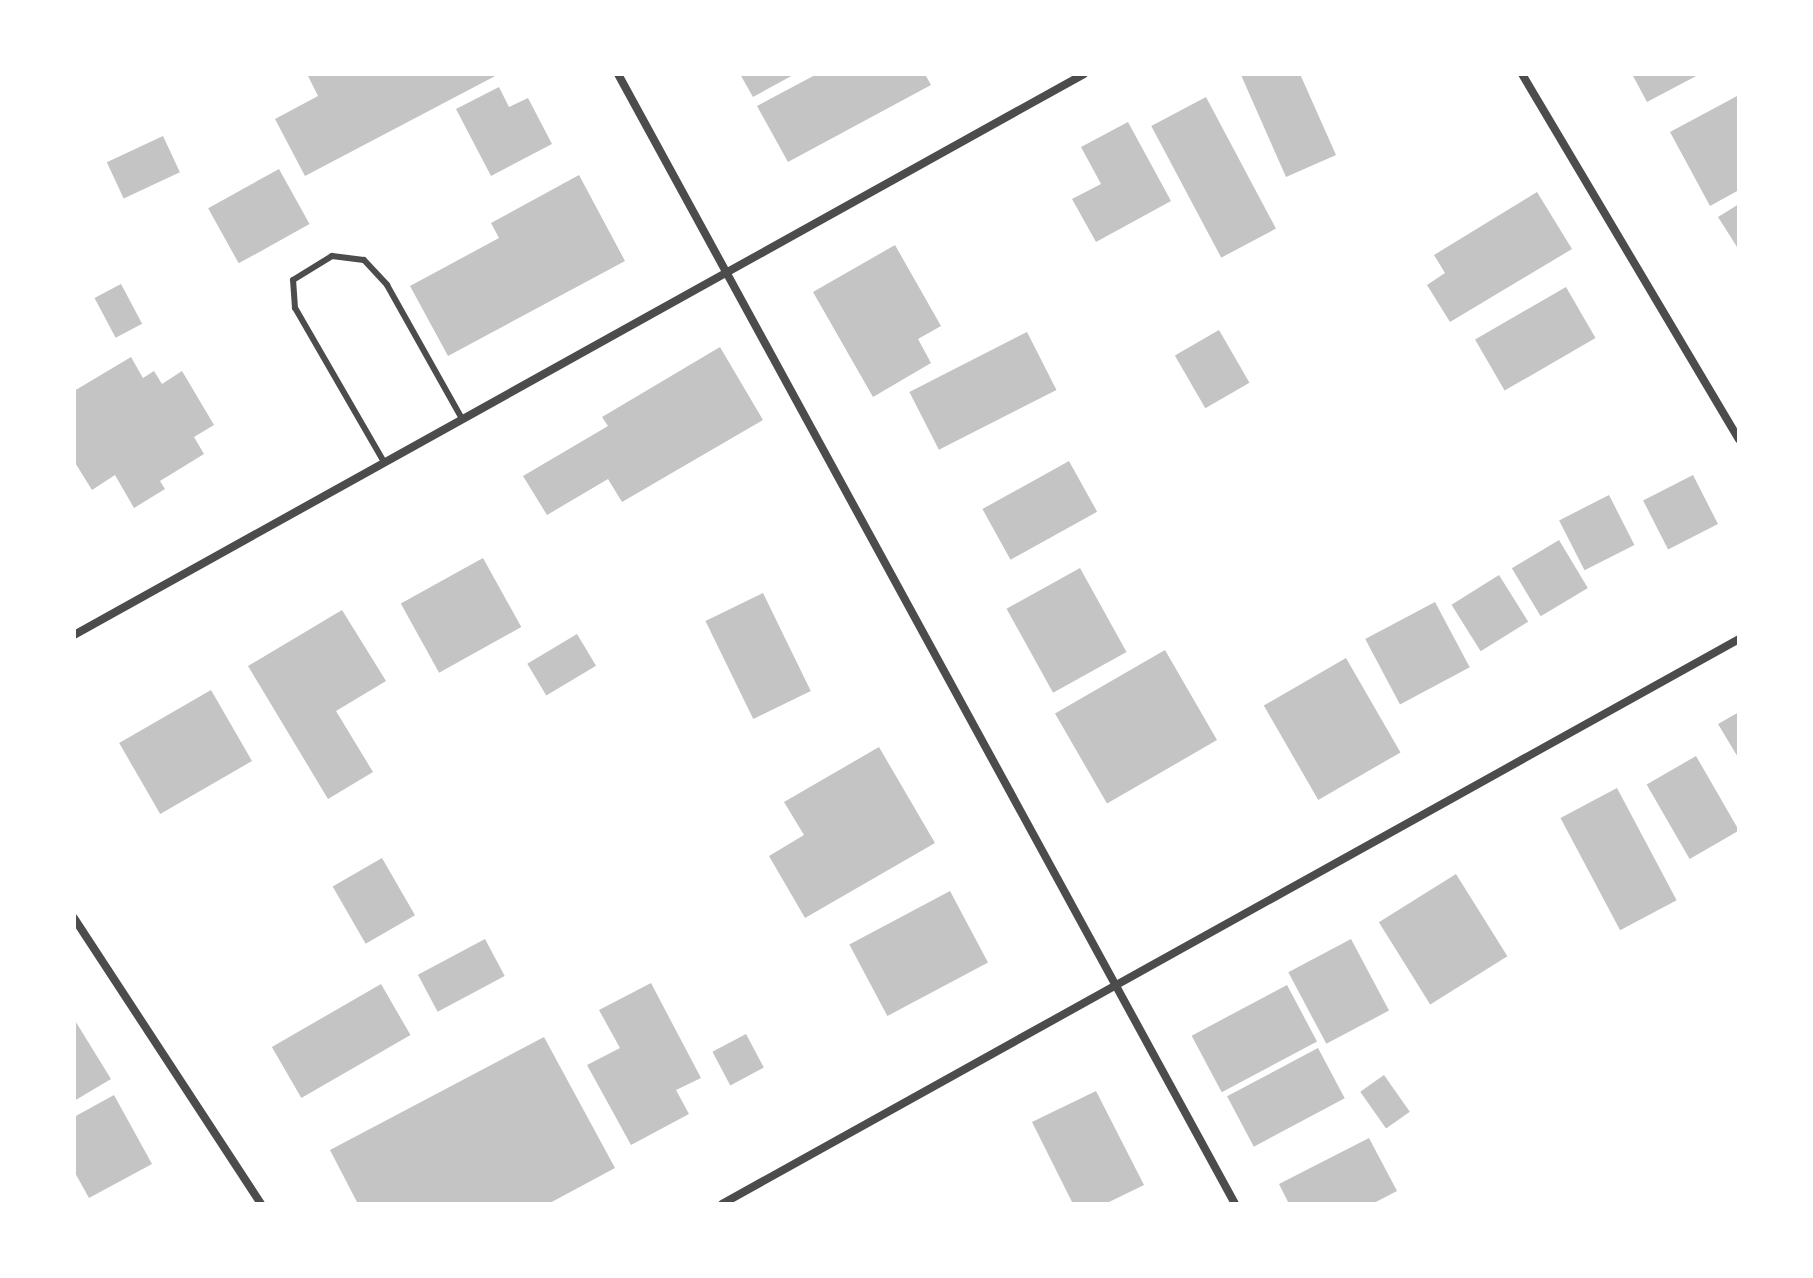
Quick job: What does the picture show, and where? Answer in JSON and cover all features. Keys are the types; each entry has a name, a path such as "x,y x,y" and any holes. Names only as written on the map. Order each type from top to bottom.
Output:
{"street":[{"path":"618,74 1235,1204"},
{"path":"74,635 461,417 1084,74"},
{"path":"1522,74 1739,439"},
{"path":"722,1204 1739,639"},
{"path":"74,918 261,1204"}],"lane":[{"path":"384,462 295,308 293,280 332,256 364,260 387,285 461,417"}],"building":[{"path":"307,74 499,74 305,176 275,119 318,96"},
{"path":"740,74 795,74 753,97"},
{"path":"817,74 925,74 931,85 788,162 757,106"},
{"path":"1300,74 1336,155 1286,177 1241,75"},
{"path":"1632,74 1700,74 1647,102"},
{"path":"499,87 509,107 528,98 552,144 491,176 456,109"},
{"path":"1739,95 1739,190 1710,206 1670,132"},
{"path":"1206,97 1276,229 1221,258 1151,126"},
{"path":"1128,122 1171,201 1096,242 1072,199 1101,184 1081,147"},
{"path":"163,136 180,172 124,198 107,162"},
{"path":"279,169 310,224 239,263 208,208"},
{"path":"579,175 625,261 448,356 410,286 499,238 491,223"},
{"path":"1537,192 1572,249 1450,322 1427,285 1445,273 1434,255"},
{"path":"1739,204 1739,250 1718,217"},
{"path":"895,245 941,326 918,339 931,363 873,397 813,292"},
{"path":"121,284 142,324 116,338 95,298"},
{"path":"1566,287 1596,338 1505,391 1475,340"},
{"path":"1219,330 1250,383 1205,408 1175,356"},
{"path":"1027,332 1057,390 939,450 909,392"},
{"path":"720,347 763,420 622,502 608,479 547,515 523,476 608,426 602,417"},
{"path":"131,357 143,378 154,371 162,384 182,371 214,425 194,437 204,454 160,481 165,489 134,508 115,475 92,490 74,461 74,391"},
{"path":"1069,461 1097,512 1011,560 982,509"},
{"path":"1693,475 1718,524 1668,549 1643,500"},
{"path":"1609,495 1634,545 1585,570 1559,520"},
{"path":"1559,540 1588,588 1541,616 1512,568"},
{"path":"483,558 521,627 439,673 401,604"},
{"path":"1080,568 1127,652 1053,693 1007,609"},
{"path":"1499,575 1528,622 1481,651 1452,605"},
{"path":"763,593 811,691 753,719 705,621"},
{"path":"1435,602 1470,667 1400,704 1365,639"},
{"path":"342,610 386,681 336,711 373,772 328,799 248,666"},
{"path":"577,634 596,666 546,696 527,664"},
{"path":"1165,650 1217,740 1107,804 1055,714"},
{"path":"1346,658 1400,752 1318,800 1264,706"},
{"path":"211,690 252,761 160,814 119,743"},
{"path":"1739,712 1739,759 1718,724"},
{"path":"879,747 935,843 805,918 769,856 804,835 784,802"},
{"path":"1696,756 1739,830 1690,859 1647,785"},
{"path":"1617,788 1677,900 1620,930 1560,818"},
{"path":"382,858 415,915 366,944 333,886"},
{"path":"1456,874 1507,956 1430,1004 1379,922"},
{"path":"950,891 988,963 887,1016 849,945"},
{"path":"485,939 505,976 438,1012 418,975"},
{"path":"1351,939 1389,1011 1326,1044 1288,972"},
{"path":"651,983 701,1078 676,1090 689,1114 631,1145 587,1065 620,1048 599,1010"},
{"path":"381,984 410,1035 301,1098 272,1047"},
{"path":"1287,985 1317,1042 1222,1092 1192,1036"},
{"path":"74,1019 111,1079 74,1101"},
{"path":"746,1034 764,1068 730,1085 712,1052"},
{"path":"544,1037 615,1168 548,1204 358,1204 330,1150"},
{"path":"1318,1048 1345,1098 1254,1147 1227,1096"},
{"path":"1384,1075 1410,1112 1386,1128 1360,1092"},
{"path":"1096,1091 1144,1185 1105,1204 1073,1204 1032,1122"},
{"path":"114,1095 152,1164 89,1198 74,1171 74,1117"},
{"path":"1369,1138 1397,1191 1372,1204 1289,1204 1279,1184"}]}
